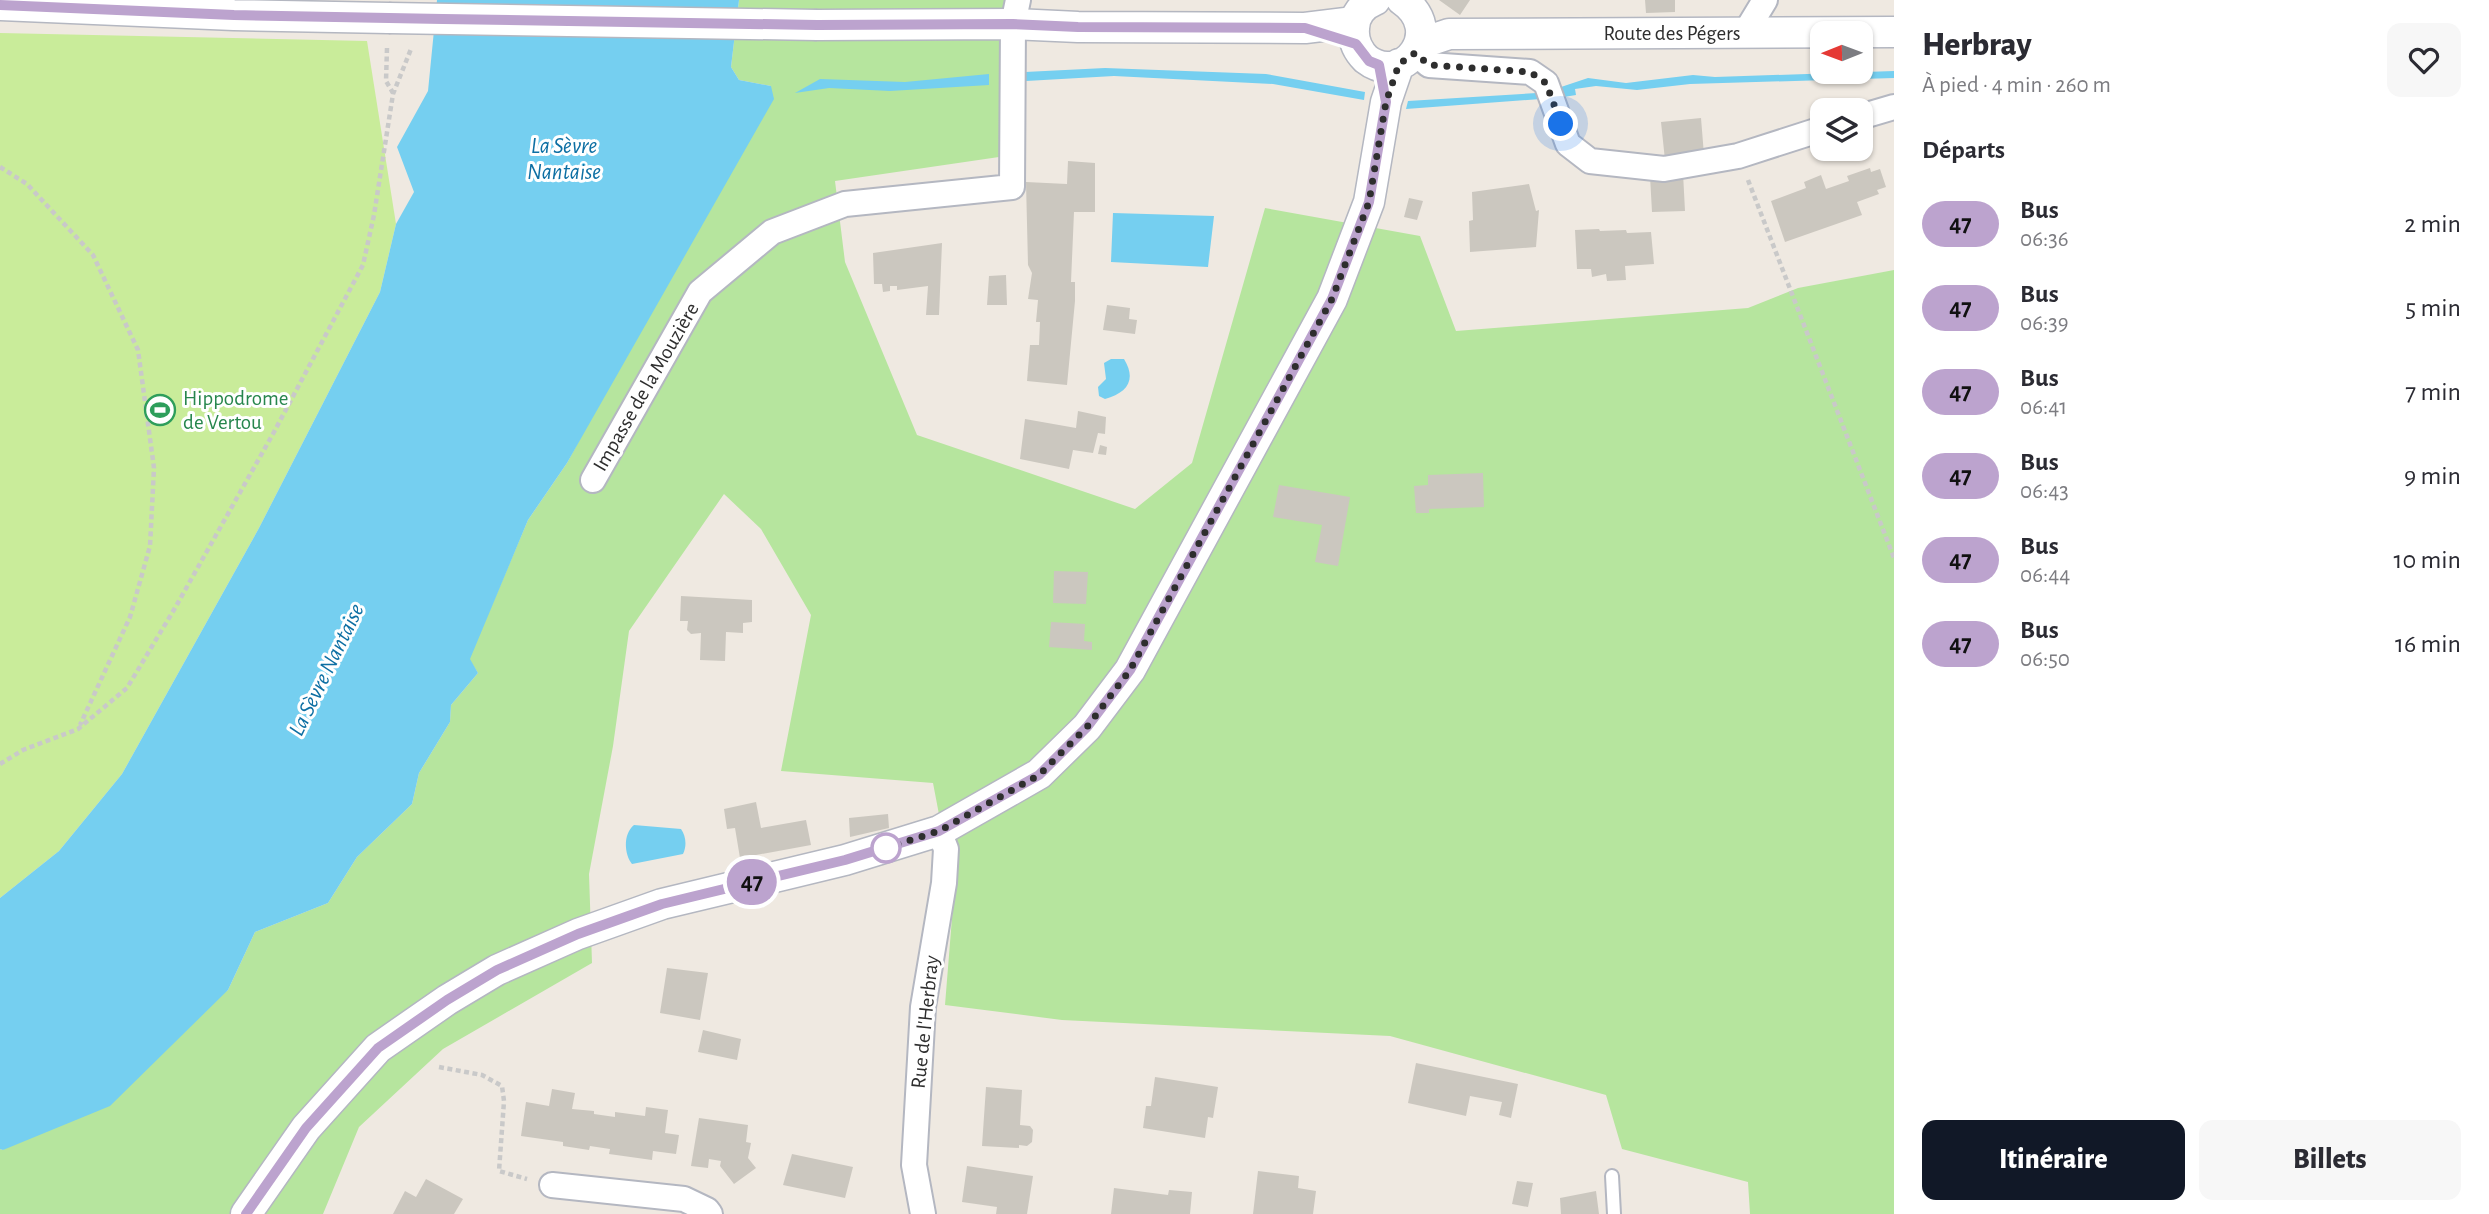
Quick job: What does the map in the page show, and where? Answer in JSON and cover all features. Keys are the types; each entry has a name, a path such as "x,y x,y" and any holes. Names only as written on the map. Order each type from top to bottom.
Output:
{"street":[{"path":"1375,0 1360,11 1355,33 1369,61 1407,50"},
{"path":"246,1214 306,1128 378,1048 447,1000 497,970 578,934 662,904 845,860 939,831 1039,775 1087,727 1130,670 1332,299 1369,202 1386,102 1418,14 1402,0"},
{"path":"1745,33 1766,0"},
{"path":"0,5 234,15 817,25 1015,12 1078,27 1305,28 1355,33"},
{"name":"Impasse de la Mouzière","path":"593,480 701,292 772,232 845,204 1012,187 1015,12"},
{"name":"Route des Pégers","path":"1407,50 1449,34 1894,32"},
{"path":"1407,50 1429,65 1530,72 1546,83 1568,144 1590,161 1664,169 1738,156 1810,133"},
{"path":"1873,113 1894,107"},
{"name":"Rue de l'Herbray","path":"923,1214 914,1165 923,1007 944,883 946,849 939,831"},
{"path":"552,1185 684,1199 710,1214"}],"lane":[{"path":"1612,1176 1614,1214"}],"path":[{"path":"389,18 386,81 393,94"},
{"path":"0,764 23,750 78,729 127,688 260,455 363,265 374,215 393,94 410,54"},
{"path":"1738,156 1894,558"},
{"path":"0,166 27,184 93,255 138,350 142,376 154,468 150,546 130,617 78,729"},
{"path":"439,1067 482,1075 502,1086 504,1101 499,1171 552,1185"}],"green space":[{"path":"739,0 1005,0 999,157 835,181 845,262 917,435 1135,509 1192,463 1265,208 1420,236 1456,331 1748,308 1798,288 1894,270 1894,1214 1750,1214 1748,1182 1622,1149 1606,1095 1390,1036 1062,1020 945,1005 954,893 933,783 781,771 811,615 761,529 724,494 629,631 613,746 589,874 592,963 443,1049 359,1127 323,1214 0,1214 0,1149 3,1150 228,990 255,932 328,903 357,857 412,804 419,773 450,722 451,705 478,673 469,659 528,520 567,463 771,86 739,80 731,67"},
{"name":"Hippodrome de Vertou","path":"0,33 367,41 396,224 380,292 259,528 122,774 59,851 0,898"}],"water":[{"name":"La Sèvre Nantaise","path":"437,0 739,0 731,67 739,80 771,86 774,99 567,463 528,520 470,659 478,673 451,705 450,722 419,773 412,804 357,857 328,903 255,932 228,990 110,1106 0,1149 0,898 59,851 122,774 259,528 380,292 396,224 414,192 397,147 428,91"},
{"path":"1105,68 1266,74 1365,92 1364,100 1273,84 1114,76 1026,81 1025,72"},
{"path":"1894,71 1894,78 1873,79 1873,72"},
{"path":"989,74 989,85 890,91 829,88 795,93 820,79 905,82"},
{"path":"1810,74 1810,80 1690,84 1637,90 1596,86 1575,89 1576,95 1564,97 1558,88 1588,78 1626,83 1693,75 1715,77"},
{"path":"1537,93 1541,99 1406,109 1408,101"},
{"path":"1113,213 1214,216 1208,267 1111,262"},
{"path":"1111,359 1124,359 1130,379 1128,385 1119,393 1105,399 1099,396 1098,387 1106,379 1104,363"},
{"path":"634,825 681,829 685,841 683,854 632,864 627,855 626,844 628,833"}],"building":[{"path":"1439,0 1470,0 1460,15"},
{"path":"1645,0 1675,0 1675,12 1646,13"},
{"path":"1701,118 1704,155 1665,160 1661,122"},
{"path":"1068,161 1095,163 1095,212 1074,212 1071,282 1075,282 1075,301 1067,385 1027,381 1030,345 1039,345 1040,322 1036,322 1038,300 1028,299 1032,273 1028,265 1026,182 1067,184"},
{"path":"1870,168 1871,172 1880,169 1886,187 1877,190 1879,194 1857,202 1862,215 1785,242 1771,201 1806,188 1804,182 1821,175 1826,189 1849,181 1847,176"},
{"path":"1683,173 1685,211 1652,212 1650,176"},
{"path":"1529,184 1536,211 1539,210 1536,247 1470,252 1472,192"},
{"path":"1409,198 1423,201 1417,220 1404,217"},
{"path":"1575,230 1626,230 1627,233 1651,232 1654,264 1625,266 1626,280 1607,281 1606,274 1592,277 1591,269 1577,269"},
{"path":"942,243 939,315 926,315 928,286 897,290 897,286 890,286 890,291 883,292 882,284 874,284 873,253"},
{"path":"1006,275 1007,305 987,305 989,276"},
{"path":"1107,305 1130,308 1129,319 1137,320 1135,334 1103,330"},
{"path":"1078,411 1106,417 1105,434 1098,433 1093,453 1073,450 1069,469 1020,459 1025,419 1076,428"},
{"path":"1100,445 1107,447 1106,455 1098,454"},
{"path":"1483,473 1484,507 1429,509 1429,513 1416,513 1414,486 1428,485 1428,475"},
{"path":"1279,485 1350,497 1338,566 1315,562 1322,525 1273,517"},
{"path":"1054,571 1088,572 1086,604 1053,603"},
{"path":"681,596 752,600 752,622 743,623 743,633 726,632 725,661 700,660 701,633 691,634 687,630 688,621 680,621"},
{"path":"1051,622 1085,624 1084,641 1092,642 1092,650 1049,647"},
{"path":"756,802 761,828 806,820 811,845 740,858 735,828 727,829 724,809"},
{"path":"888,814 889,828 850,837 849,818"},
{"path":"667,968 708,973 700,1020 660,1013"},
{"path":"703,1030 741,1039 737,1060 698,1052"},
{"path":"1416,1063 1518,1084 1511,1118 1499,1115 1502,1102 1470,1096 1466,1116 1408,1103"},
{"path":"1155,1077 1218,1087 1213,1118 1208,1117 1205,1138 1143,1128 1146,1106 1151,1106"},
{"path":"986,1087 1022,1090 1020,1125 1030,1126 1033,1130 1032,1142 1027,1146 982,1146"},
{"path":"552,1089 575,1093 572,1109 594,1111 594,1114 615,1117 615,1112 645,1116 646,1107 668,1110 665,1133 679,1135 676,1154 653,1151 652,1160 609,1154 610,1149 590,1146 589,1150 563,1146 563,1142 521,1136 526,1102 549,1106"},
{"path":"699,1118 748,1125 746,1142 751,1143 748,1158 756,1168 734,1184 720,1166 721,1161 709,1159 708,1168 691,1166"},
{"path":"792,1154 853,1167 845,1198 783,1185"},
{"path":"967,1166 1033,1176 1027,1214 996,1214 997,1207 962,1202"},
{"path":"1258,1171 1299,1176 1298,1188 1316,1191 1313,1214 1253,1214"},
{"path":"426,1179 463,1199 454,1214 393,1214 405,1191 416,1197"},
{"path":"1517,1181 1533,1183 1528,1207 1512,1204"},
{"path":"1114,1188 1168,1195 1169,1190 1192,1192 1190,1214 1111,1214"},
{"path":"1596,1191 1599,1214 1561,1214 1560,1198"}],"bus line":[{"name":"47","path":"0,5 234,15 443,19 1305,28 1356,44 1361,54 1379,65 1386,102 1369,202 1332,299 1130,670 1087,727 1039,775 939,831 845,860 662,904 578,934 497,970 447,1000 378,1048 306,1128 246,1214"}],"place":[{"name":"Hippodrome de Vertou","path":"160,410"}],"route":[{"path":"886,848 939,831 1039,775 1087,727 1130,670 1332,299 1369,202 1386,102 1399,64 1415,53 1429,65 1530,72 1546,83 1561,124"}]}
